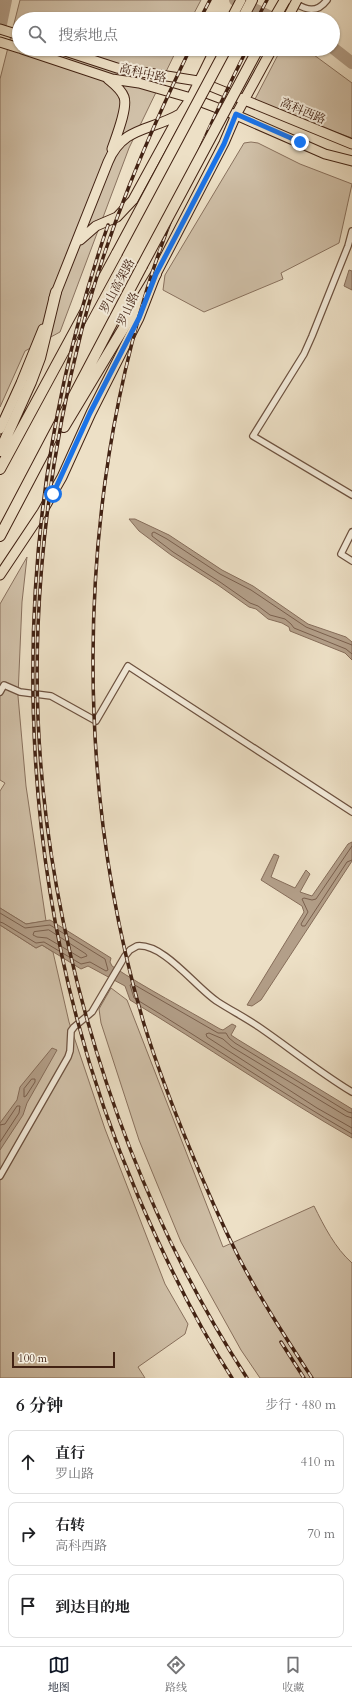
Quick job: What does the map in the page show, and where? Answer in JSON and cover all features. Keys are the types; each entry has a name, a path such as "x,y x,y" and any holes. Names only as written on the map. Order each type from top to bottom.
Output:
{"highway":[{"path":"246,12 252,0"},
{"path":"278,12 285,0"},
{"name":"罗山高架路","path":"0,469 222,56"},
{"name":"罗山高架路","path":"1,534 254,56"},
{"path":"1,534 156,274"},
{"path":"0,452 40,358 56,292"}],"main road":[{"path":"234,12 241,0"},
{"path":"291,12 297,0"},
{"path":"0,29 12,33"},
{"name":"高科中路","path":"42,56 103,76 191,98 236,114"},
{"name":"高科中路","path":"80,56 117,68 198,81 245,100"},
{"path":"77,244 85,234 96,226 117,217 128,207 180,114 191,98 210,56"},
{"name":"罗山路","path":"0,575 42,512 62,477 90,413 139,318 156,274 224,144 236,114 245,100 267,56"},
{"path":"0,429 38,343 56,292 77,244 108,162 125,107 125,99 122,92 103,76"},
{"name":"高科西路","path":"245,100 352,144"},
{"path":"108,162 116,145 123,139 134,132 180,114"},
{"path":"236,114 325,154 352,161"}],"street":[{"path":"288,0 310,10 319,8 326,0"},
{"path":"352,231 348,246 304,354 253,436 352,495"},
{"path":"352,532 341,554 352,561"},
{"path":"0,692 4,685 20,692 51,696 96,721 128,666 352,812"},
{"path":"0,1176 68,1057 70,1051 71,1031 92,1012 128,953 134,947 142,945 150,948 179,967 214,999 250,1021 324,1074 352,1092"}],"shaded area":[{"path":"20,0 201,0 195,12 17,12"},
{"path":"12,32 12,56 174,56 129,148 60,332 25,351 0,407 0,79"},
{"path":"277,56 315,56 352,83 352,138 253,103"},
{"path":"244,143 258,143 300,164 352,184 339,243 281,273 283,279 204,312 163,290 165,275"},
{"path":"27,557 22,602 18,696 26,786 46,921 26,924 0,908 0,791 5,783 0,780 0,604"},
{"path":"0,925 36,948 42,945 53,952 69,1022 105,1129 165,1284 188,1324 185,1334 138,1367 145,1378 0,1378"},
{"path":"111,988 127,1000 223,1247 314,1206 335,1244 352,1263 352,1378 260,1378 241,1350 181,1242 139,1140 101,1023 99,1009"}],"water":[{"path":"349,270 352,271 352,290 344,286"},
{"path":"129,519 135,519 169,535 222,570 253,586 308,624 346,637 352,642 352,660 345,653 290,631 289,627 282,623 268,619 256,609 249,607 171,555 139,531"},
{"path":"352,842 352,861 261,1000 252,1006 247,1005 304,912 302,906 261,880 274,854 279,856 271,877 295,888 306,870 310,874 300,892 312,896 348,844"},
{"path":"0,908 26,924 50,920 111,958 110,962 112,966 139,983 220,1029 223,1030 232,1024 236,1026 231,1035 352,1109 352,1138 296,1105 186,1034 130,1000 125,986 88,966 81,969 42,945 36,948 0,925"},
{"path":"52,1048 57,1050 27,1103 23,1115 0,1150 0,1123 17,1100 20,1087"}],"waterway":[{"path":"0,29 6,0"},
{"path":"235,0 260,12"},
{"path":"340,54 352,63"}],"railway":[{"path":"204,12 210,0"},
{"path":"261,12 267,0"},
{"path":"187,56 143,152 103,257 73,366 52,477 43,552 38,627 38,724 47,822 63,920 87,1018 117,1114 154,1206 198,1295 247,1378"},
{"path":"244,56 205,137 168,227 147,289 124,378 107,470 97,562 93,656 96,750 105,843 121,935 144,1024 154,1055 171,1103 213,1204 232,1244 247,1274 283,1334 312,1378"},
{"path":"108,225 73,344 49,466 35,589 33,713 42,837 63,959 95,1079 138,1196 159,1243 193,1312 232,1378"},
{"path":"281,1342 304,1378"}],"route":[{"path":"53,494 90,413 139,318 156,274 224,144 236,114 300,142"}]}
